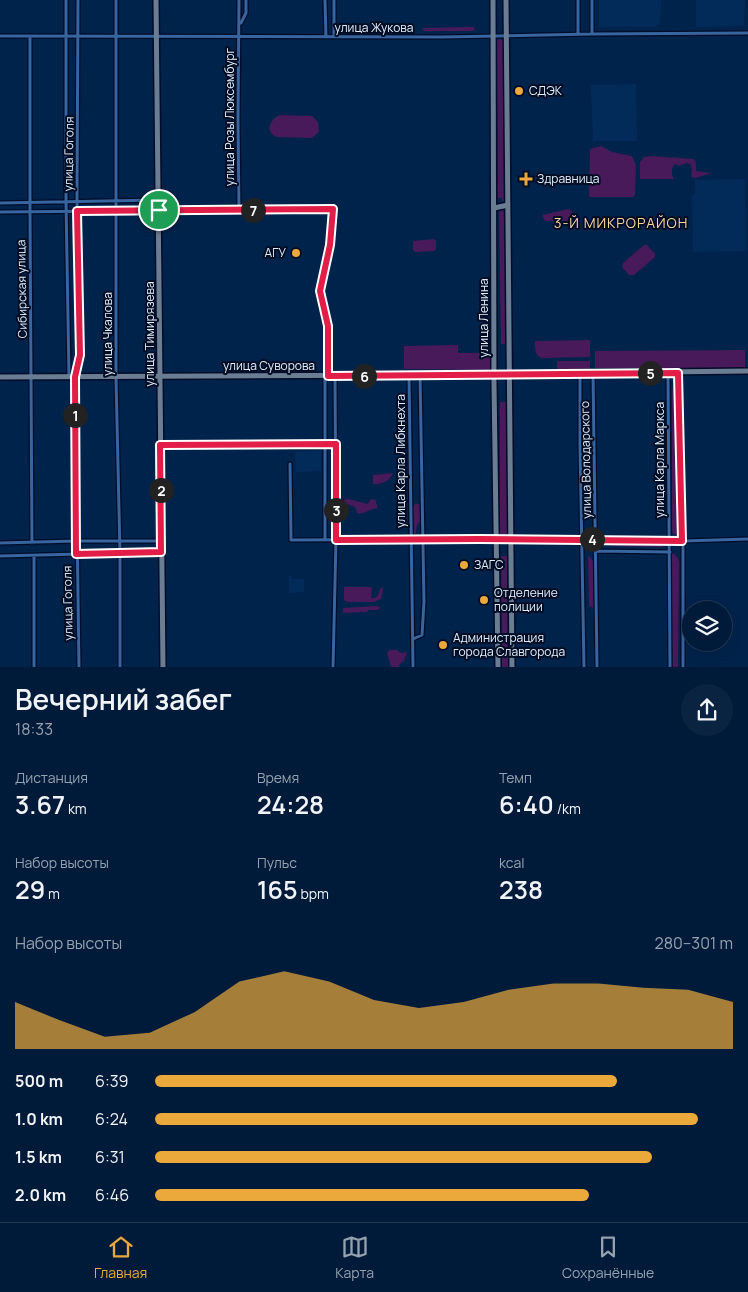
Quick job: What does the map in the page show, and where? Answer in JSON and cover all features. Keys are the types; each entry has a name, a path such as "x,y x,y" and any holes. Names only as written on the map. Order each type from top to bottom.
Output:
{"street":[{"path":"66,0 66,212 69,378"},
{"name":"улица Гоголя","path":"78,0 77,211 80,355 75,377 79,667"},
{"name":"улица Чкалова","path":"116,0 116,378 120,553 120,667"},
{"name":"улица Тимирязева","path":"156,0 163,667"},
{"name":"улица Розы Люксембург","path":"239,209 240,0"},
{"name":"улица Розы Люксембург","path":"240,26 246,13 246,0"},
{"path":"326,0 326,37"},
{"path":"334,0 334,36"},
{"name":"улица Ленина","path":"493,0 494,374 498,667"},
{"name":"улица Ленина","path":"506,0 512,667"},
{"path":"578,0 578,34"},
{"path":"592,0 592,34"},
{"name":"улица Жукова","path":"0,36 494,37 578,34 748,33"},
{"name":"Сибирская улица","path":"30,36 32,543"},
{"path":"0,203 159,200"},
{"path":"494,208 508,205"},
{"path":"0,212 333,209 330,245 320,291 328,326 325,540"},
{"name":"улица Суворова","path":"0,378 409,376 748,371"},
{"name":"улица Володарского","path":"580,373 584,667"},
{"name":"улица Володарского","path":"593,373 597,667"},
{"name":"улица Карла Маркса","path":"668,373 670,667"},
{"name":"улица Карла Маркса","path":"678,373 683,667"},
{"name":"улица Карла Либкнехта","path":"413,639 422,635 424,602 420,375"},
{"path":"333,667 336,540 335,376"},
{"name":"улица Карла Либкнехта","path":"409,376 413,667"},
{"path":"160,445 336,444"},
{"path":"290,464 291,540 596,539 682,541 748,539"},
{"path":"0,543 161,541"},
{"path":"0,556 161,552"},
{"path":"596,552 670,552"},
{"path":"34,556 34,667"}],"shaded area":[{"path":"599,0 661,0 660,23 655,27 599,27"},
{"path":"696,0 745,0 744,26 696,27"},
{"path":"474,27 474,31 424,31 422,28"},
{"path":"497,40 504,40 505,201 502,201 502,198 498,198"},
{"path":"636,84 637,141 593,141 591,85"},
{"path":"280,115 312,116 318,122 319,132 312,138 277,137 271,132 270,126 273,119"},
{"path":"601,146 612,152 632,156 636,165 635,195 633,197 589,197 590,149"},
{"path":"644,157 694,159 696,171 712,173 695,178 691,177 691,165 687,163 679,166 675,164 672,171 674,179 640,179 640,162"},
{"path":"745,179 746,251 693,252 692,195 695,194 695,180"},
{"path":"499,207 504,212 507,344 501,344"},
{"path":"568,209 572,211 573,221 545,221 542,215"},
{"path":"434,239 436,241 436,249 434,251 415,252 413,250 413,241"},
{"path":"644,245 647,245 655,254 655,257 634,275 629,275 622,267 623,263"},
{"path":"590,340 590,357 542,358 536,351 535,341"},
{"path":"458,345 458,353 492,353 492,370 404,369 404,346"},
{"path":"745,350 745,368 595,368 595,351"},
{"path":"557,361 590,361 590,369 557,369"},
{"path":"676,385 678,391 678,535 673,534 672,529 672,392 673,386"},
{"path":"500,402 506,402 508,534 500,534"},
{"path":"321,451 321,471 296,472 295,452"},
{"path":"393,473 385,482 373,484 373,475"},
{"path":"348,499 368,504 370,500 375,499 378,508 358,514 355,507 344,503 344,500"},
{"path":"416,503 420,505 420,522 417,525 416,533 413,535 413,506"},
{"path":"616,542 663,543 662,547 610,546"},
{"path":"672,552 678,558 679,563 678,667 671,667"},
{"path":"588,555 593,561 594,608 589,606"},
{"path":"501,556 507,556 508,667 502,667"},
{"path":"289,576 292,576 292,579 304,579 304,592 289,593"},
{"path":"344,587 372,587 371,598 378,596 382,587 383,589 381,599 374,602 347,602 344,600"},
{"path":"377,606 381,608 368,610 367,612 343,613 343,608"},
{"path":"389,650 397,650 401,653 407,652 404,661 399,665 400,667 391,667 387,653"}],"place":[{"name":"СДЭК","path":"519,91"},
{"name":"Здравница","path":"526,179"},
{"name":"АГУ","path":"296,253"},
{"name":"ЗАГС","path":"464,565"},
{"name":"Отделение полиции","path":"484,600"},
{"name":"Администрация города Славгорода","path":"443,645"}],"district":[{"name":"3-Й МИКРОРАЙОН","path":"621,223"}],"route":[{"path":"333,209 330,245 320,291 328,326 328,376 678,373 682,541 596,539 336,540 336,444 160,445 161,552 76,554 75,377 80,355 77,211 159,210 333,209"}]}
